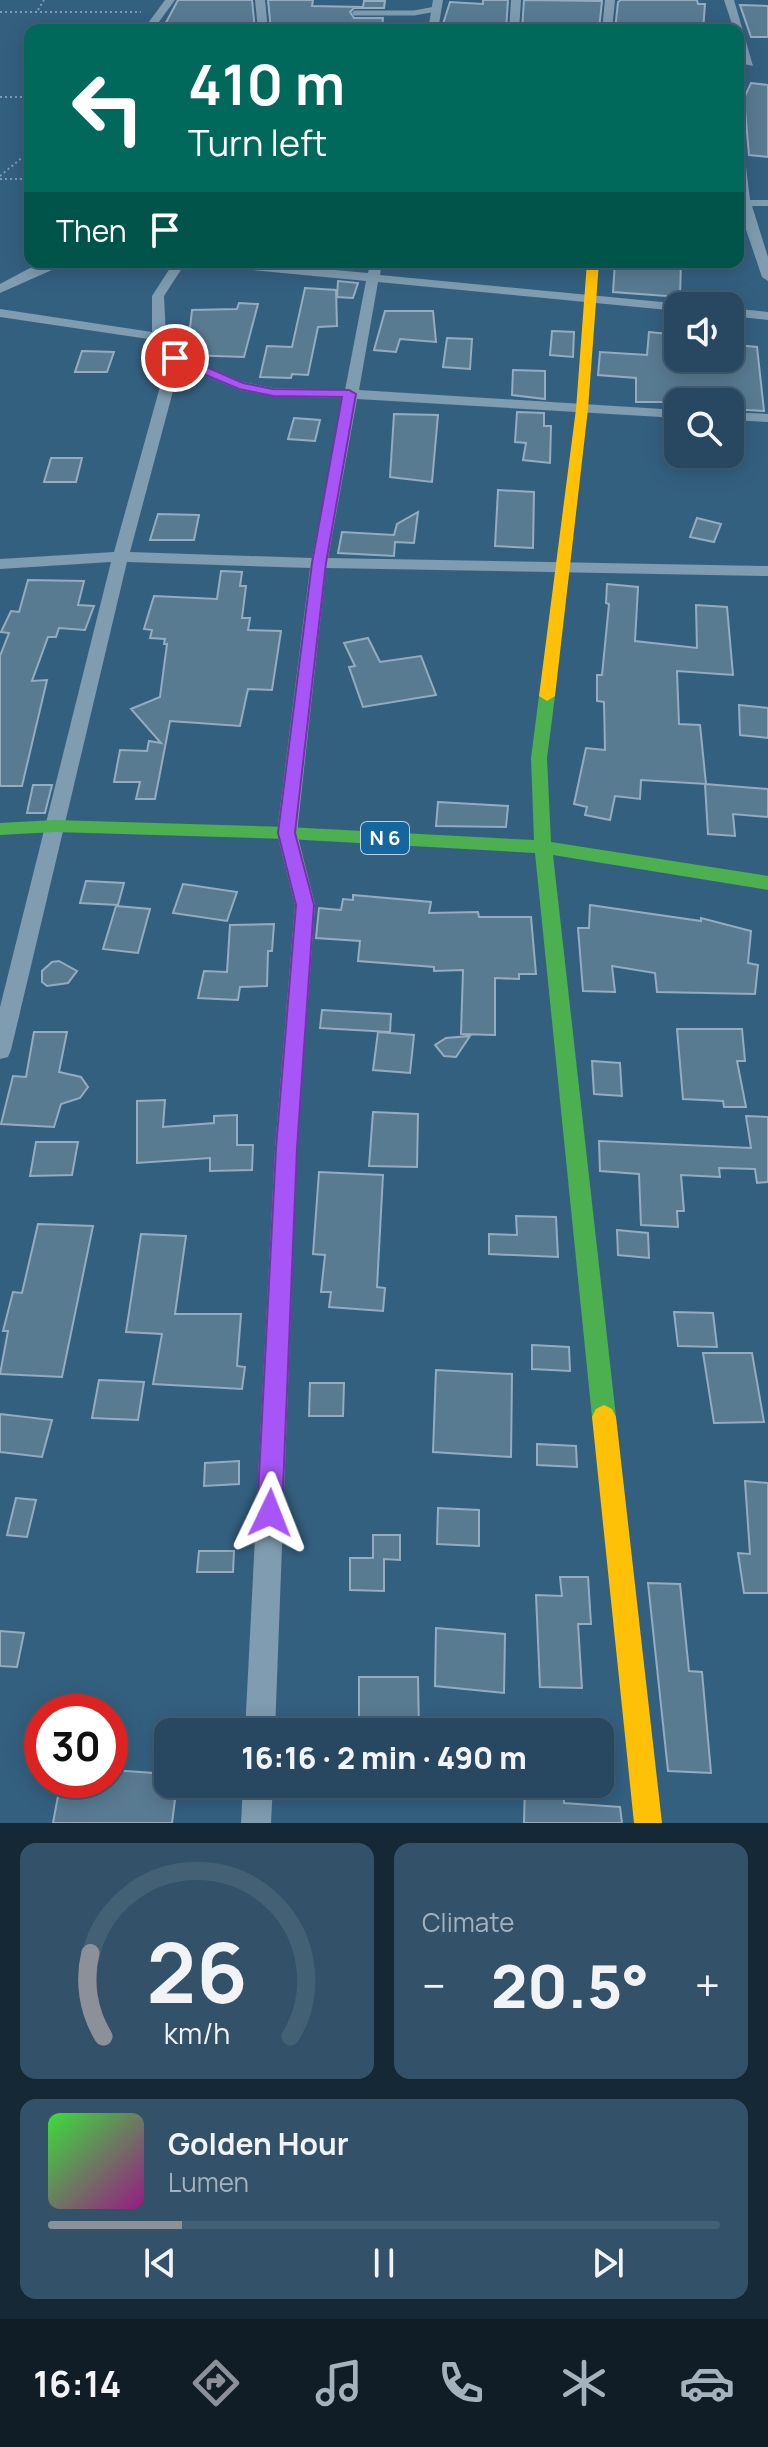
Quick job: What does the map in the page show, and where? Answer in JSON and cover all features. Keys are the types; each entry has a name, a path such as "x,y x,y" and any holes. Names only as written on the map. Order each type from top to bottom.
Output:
{"street":[{"path":"152,24 170,0"},
{"path":"260,0 262,24"},
{"path":"514,24 516,0"},
{"path":"608,24 610,0"},
{"path":"729,0 736,24"},
{"path":"744,203 768,203"},
{"path":"744,211 768,277"},
{"path":"0,289 44,268"},
{"path":"176,268 158,296 159,337 175,358 251,388 273,392 664,413"},
{"path":"333,268 374,270 664,306"},
{"path":"593,268 582,409 539,758 543,847 648,1823"},
{"path":"261,1718 286,1148 305,905 287,833 319,563 374,270"},
{"path":"0,313 159,337"},
{"path":"744,313 768,316"},
{"path":"0,1050 121,555 175,358"},
{"path":"744,417 768,418"},
{"path":"0,564 44,558 121,555 319,563 768,571"},
{"name":"N 6","path":"0,829 55,826 287,833 543,847 768,883"},
{"path":"256,1823 257,1798"}],"lane":[{"path":"355,13 414,13 437,5"}],"path":[{"path":"38,10 44,0"},
{"path":"0,12 160,12"},
{"path":"0,97 24,97"},
{"path":"0,177 24,156"},
{"path":"0,177 24,179"}],"building":[{"path":"178,0 252,0 254,24 165,24"},
{"path":"268,0 313,0 312,6 363,7 364,1 385,1 384,8 354,8 350,12 354,18 383,18 382,24 270,24"},
{"path":"483,0 508,0 506,24 443,24 450,2 483,4"},
{"path":"524,0 602,1 600,24 522,24"},
{"path":"697,0 698,4 705,4 703,24 616,24 618,2"},
{"path":"740,5 768,6 768,37 751,37"},
{"path":"751,83 768,85 768,157 749,155 744,98"},
{"path":"615,268 681,268 680,292 664,292 664,296 613,292"},
{"path":"338,281 358,283 353,298 337,297"},
{"path":"305,288 336,290 337,326 318,327 308,375 260,377 267,346 292,347"},
{"path":"239,303 258,304 244,357 187,355 192,310 237,309"},
{"path":"385,311 433,311 436,342 400,339 396,352 374,350"},
{"path":"552,331 574,332 573,357 550,355"},
{"path":"649,332 664,334 664,372 744,372 744,346 757,347 764,411 744,410 744,388 664,388 664,402 636,402 636,378 598,375 600,352 647,355"},
{"path":"447,338 472,339 470,369 443,367"},
{"path":"82,351 114,352 107,372 75,372"},
{"path":"513,370 545,371 545,399 512,395"},
{"path":"517,412 544,413 544,426 551,426 550,463 523,460 526,443 515,442"},
{"path":"394,414 438,415 432,482 390,477"},
{"path":"294,418 320,420 315,441 288,439"},
{"path":"51,458 82,458 76,482 44,482"},
{"path":"498,490 534,492 533,548 495,546"},
{"path":"418,512 414,543 395,542 394,556 338,553 342,532 394,535 397,524"},
{"path":"158,514 199,515 194,540 150,540"},
{"path":"697,518 721,524 714,542 690,537"},
{"path":"221,571 242,572 240,586 246,586 242,618 250,618 248,630 281,631 272,690 248,689 240,726 170,721 155,799 136,799 140,782 114,782 120,750 147,751 149,741 161,743 131,709 160,697 167,644 164,644 165,639 150,638 152,630 144,629 154,596 217,599"},
{"path":"28,580 84,581 78,605 94,606 85,630 59,628 56,637 48,637 32,681 47,680 22,786 0,786 0,656 9,633 1,632 11,611 19,612"},
{"path":"607,584 638,587 635,641 697,648 696,605 727,607 733,675 677,671 679,724 700,725 706,784 641,780 640,799 615,796 610,820 585,815 587,807 574,804 586,748 605,750 604,702 597,701 597,675 602,675 609,604 606,603"},
{"path":"368,638 380,662 421,656 436,695 363,707 349,667 355,666 344,643"},
{"path":"739,705 768,708 768,738 740,735"},
{"path":"705,784 768,789 768,817 733,814 735,836 708,834"},
{"path":"33,785 52,785 45,813 27,813"},
{"path":"438,802 508,806 506,827 436,826"},
{"path":"86,881 124,883 118,905 80,903"},
{"path":"183,884 237,892 227,921 173,913"},
{"path":"353,895 431,902 429,913 478,912 479,917 531,917 536,974 519,974 519,979 495,978 495,1035 461,1034 463,970 434,971 434,967 358,961 360,941 316,938 319,908 341,910 343,899 353,900"},
{"path":"590,905 701,921 701,918 751,931 748,963 758,965 755,994 657,992 655,973 612,966 615,992 583,991 578,928 589,928"},
{"path":"116,906 150,909 138,953 103,949"},
{"path":"274,924 272,951 268,951 267,986 240,987 238,1000 198,998 204,971 227,972 230,925"},
{"path":"59,961 77,971 68,983 47,986 42,982 42,971 52,962"},
{"path":"322,1010 391,1014 390,1032 320,1028"},
{"path":"677,1029 742,1029 745,1061 737,1061 746,1107 724,1107 723,1101 683,1099"},
{"path":"34,1032 67,1032 59,1072 81,1077 88,1087 80,1098 61,1104 54,1127 1,1124 13,1076 26,1077"},
{"path":"378,1032 414,1035 410,1073 373,1070"},
{"path":"470,1036 456,1057 444,1056 435,1045 446,1038"},
{"path":"592,1061 620,1063 622,1096 594,1094"},
{"path":"165,1100 163,1127 214,1123 214,1116 237,1115 237,1145 253,1145 252,1170 210,1171 210,1158 137,1163 137,1101"},
{"path":"373,1112 418,1114 417,1167 369,1166"},
{"path":"746,1116 768,1117 768,1182 757,1183 755,1169 719,1168 720,1177 681,1175 684,1211 677,1211 678,1227 641,1225 639,1174 600,1171 599,1141 751,1148"},
{"path":"36,1142 78,1142 72,1175 30,1176"},
{"path":"319,1172 383,1175 377,1287 385,1288 383,1311 329,1307 331,1292 321,1292 325,1255 313,1254"},
{"path":"516,1216 556,1217 558,1257 489,1254 489,1234 517,1235"},
{"path":"38,1224 93,1226 62,1377 0,1374 8,1331 3,1331 13,1292 22,1293"},
{"path":"617,1230 648,1233 649,1258 618,1255"},
{"path":"141,1234 186,1236 175,1314 241,1314 237,1366 245,1367 242,1389 153,1384 162,1334 126,1332"},
{"path":"674,1312 713,1313 717,1347 678,1346"},
{"path":"532,1345 569,1347 570,1371 532,1369"},
{"path":"703,1353 752,1353 764,1422 714,1423"},
{"path":"436,1370 512,1374 511,1457 433,1452"},
{"path":"99,1380 144,1382 138,1420 92,1418"},
{"path":"310,1383 344,1383 343,1416 309,1416"},
{"path":"0,1414 52,1420 42,1457 0,1452"},
{"path":"537,1444 576,1446 577,1467 537,1465"},
{"path":"239,1461 239,1484 204,1486 205,1463"},
{"path":"745,1481 768,1483 768,1593 744,1593 738,1553 750,1554"},
{"path":"16,1498 36,1500 27,1537 7,1535"},
{"path":"438,1508 479,1510 479,1546 437,1544"},
{"path":"373,1535 400,1535 400,1560 384,1559 384,1591 350,1590 350,1558 373,1558"},
{"path":"199,1551 234,1551 233,1572 197,1572"},
{"path":"560,1577 588,1577 591,1624 578,1624 582,1688 540,1687 536,1595 562,1596"},
{"path":"648,1583 680,1584 689,1671 702,1672 711,1773 668,1771"},
{"path":"436,1628 505,1634 504,1693 435,1686"},
{"path":"0,1631 24,1633 17,1667 0,1666"},
{"path":"359,1677 418,1677 419,1718 359,1718"},
{"path":"128,1771 154,1773 154,1798 175,1798 172,1823 53,1823 58,1798 128,1798"},
{"path":"525,1798 564,1798 564,1803 620,1807 622,1823 524,1823"}],"traffic: fast":[{"path":"547,696 539,758 543,847 604,1417"},
{"path":"0,829 55,826 287,833 543,847 768,883"}],"traffic: slow":[{"path":"547,696 582,409 593,268"},
{"path":"604,1417 648,1823"}],"route":[{"path":"175,358 239,386 273,392 349,394 319,563 287,833 305,905 286,1148 270,1513"}]}
